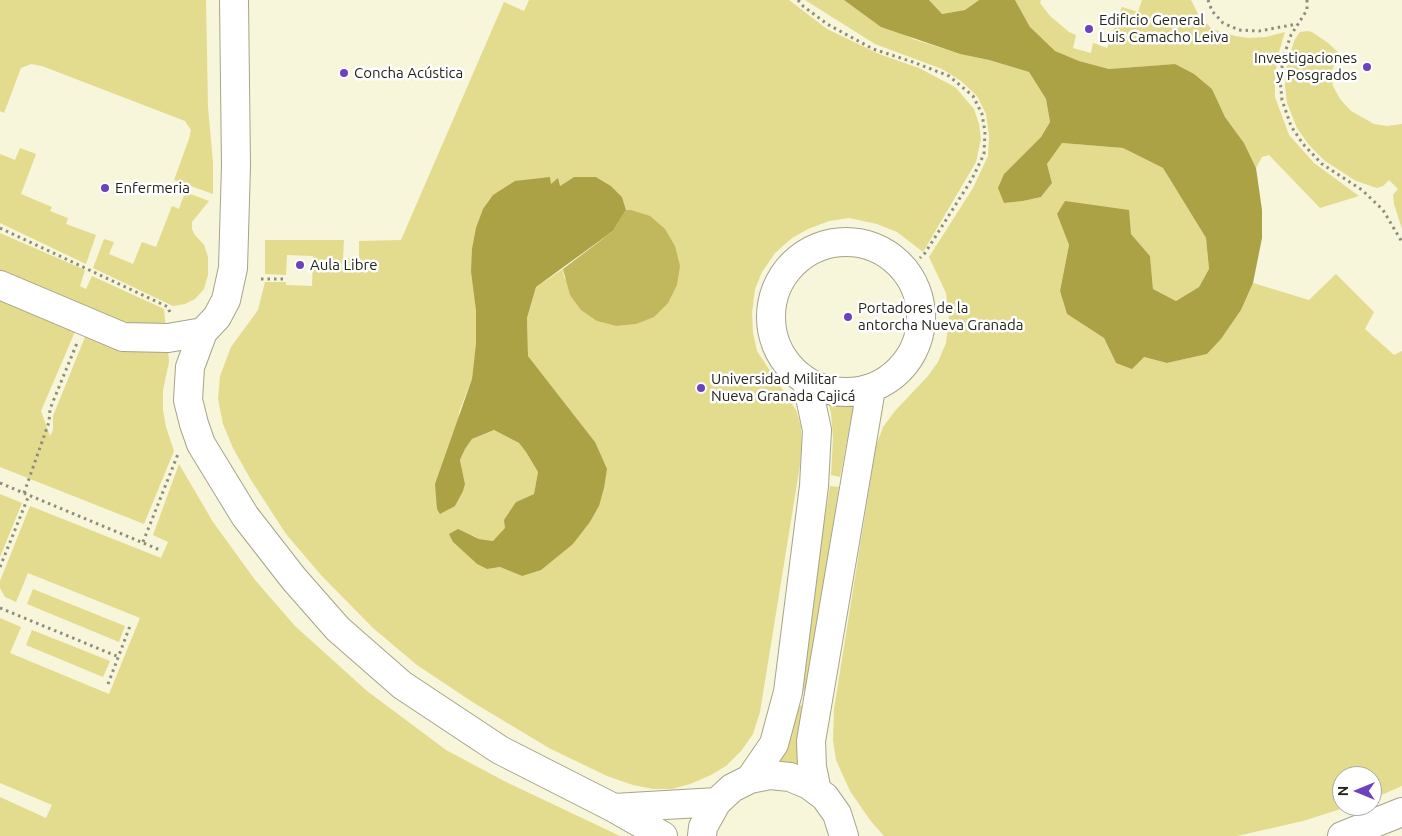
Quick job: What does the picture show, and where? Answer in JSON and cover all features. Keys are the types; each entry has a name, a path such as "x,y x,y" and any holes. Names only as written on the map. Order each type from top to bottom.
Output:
{"lane":[{"path":"234,0 236,166 233,268 226,300 217,317 203,332 190,367 188,400 201,444 245,516 294,579 338,629 402,685 500,750 614,808 662,836"},
{"path":"832,242 860,242 886,252 907,272 919,297 921,325 912,352 895,374 870,388 845,393 819,388 807,383 779,352 771,326 773,297 785,272 806,252 832,242"},
{"path":"0,284 123,337 168,338 203,332"},
{"path":"750,779 774,744 788,692 814,486 817,430 807,383"},
{"path":"817,791 812,767 812,741 870,388"},
{"path":"702,836 703,827 717,802 732,788 750,779 770,775 790,777 809,785 825,797 837,814 846,835"},
{"path":"614,808 717,802"},
{"path":"1342,836 1402,812"}],"path":[{"path":"798,0 827,24 873,49 948,76 973,96 982,114 985,132 984,154 972,179 920,258"},
{"path":"1208,0 1212,12 1223,23 1240,30 1259,31 1298,24"},
{"path":"1307,0 1307,10 1298,24 1284,55 1280,79 1282,100 1291,126 1303,144 1322,164 1362,190 1382,210 1402,242"},
{"path":"0,228 168,307 170,314"},
{"path":"261,279 286,279"},
{"path":"24,493 49,422 50,409 86,321"},
{"path":"143,542 181,449"},
{"path":"0,483 160,550"},
{"path":"0,567 29,495"},
{"path":"0,608 118,657"},
{"path":"108,684 130,626"}],"shaded area":[{"path":"0,0 206,0 208,107 213,163 213,194 174,180 191,130 185,121 42,66 31,64 21,68 4,113 0,111"},
{"path":"529,0 789,0 827,29 879,54 919,68 955,87 974,109 979,124 981,139 976,162 923,252 897,232 877,224 849,218 829,221 792,238 775,253 762,272 755,289 752,313 753,333 757,351 796,410 801,426 802,447 760,712 753,734 741,751 726,766 690,784 672,789 653,789 633,785 607,776 549,748 474,703 417,665 373,628 321,575 286,534 233,448 223,424 218,399 220,376 231,347 258,310 265,282 286,282 286,285 312,286 313,256 287,255 286,275 265,274 265,240 344,240 343,258 359,258 359,241 401,240 504,2 524,11","holes":["550,177 551,185 560,186 574,177 596,177 611,186 622,197 626,210 631,210 636,324 616,326 597,321 564,277 563,269 536,287 527,318 528,356 595,442 599,506 590,522 573,544 522,576 500,567 487,569 477,564 453,542 472,535 479,539 493,541 505,528 516,502 534,494 538,472 519,443 494,430 472,439 460,460 465,484 455,506 459,412 472,379 476,343 476,311 471,272"]},
{"path":"805,0 844,0 913,39 960,54 989,60 1029,72 1046,99 1050,122 1041,137 1004,174 1004,203 1041,197 1052,183 1047,164 1062,143 1123,148 1163,168 1206,238 1209,269 1199,287 1176,301 1153,289 1150,256 1131,234 1057,214 1069,245 1060,291 1067,314 1104,338 1116,363 1144,357 1167,363 1207,354 1221,339 1241,310 1253,283 1309,300 1336,274 1374,312 1365,329 1394,355 1402,351 1402,786 1382,795 1382,766 1332,766 1332,812 1303,821 1237,836 884,836 870,820 850,791 836,760 833,740 834,709 876,446 883,427 895,411 928,376 938,362 946,343 949,319 946,293 929,257 973,188 988,156 989,136 986,114 977,96 961,81 942,69 875,44"},
{"path":"844,0 929,0 942,14 965,10 979,0 1015,0 1030,27 1055,51 1079,61 1109,69 1175,64 1194,74 1212,89 1225,117 1244,143 1256,168 1262,210 1262,238 1253,283 1241,310 1221,339 1207,354 1167,363 1144,357 1132,369 1116,363 1104,338 1067,314 1060,291 1069,245 1057,214 1065,201 1129,210 1131,234 1150,256 1153,289 1176,301 1199,287 1209,269 1206,238 1163,168 1123,148 1062,143 1047,164 1052,183 1041,197 1004,203 998,188 1004,174 1041,137 1050,122 1046,99 1029,72 989,60 960,54 881,27"},
{"path":"929,0 979,0 965,10 941,14"},
{"path":"1015,0 1041,0 1040,3 1050,16 1069,32 1076,35 1073,48 1091,53 1093,43 1107,48 1122,7 1138,12 1142,0 1191,0 1199,16 1212,29 1235,36 1249,38 1266,37 1285,32 1278,55 1275,97 1289,135 1314,163 1359,196 1320,208 1269,155 1262,157 1256,168 1244,143 1225,117 1212,89 1175,64 1109,69 1079,61 1054,51 1030,27"},
{"path":"1300,32 1312,32 1328,43 1339,53 1331,73 1333,86 1340,99 1351,111 1374,124 1387,126 1402,124 1402,229 1393,195 1398,189 1389,180 1383,186 1377,188 1356,181 1325,161 1309,145 1297,128 1287,103 1285,86 1287,62 1295,39"},
{"path":"20,148 36,154 21,194 52,207 50,211 68,218 66,224 96,235 86,264 0,223 0,154 15,160"},
{"path":"550,177 551,184 558,178 560,186 574,177 596,177 611,186 622,197 626,210 613,231 536,287 527,318 528,356 595,442 607,469 599,506 590,522 573,544 541,570 522,576 500,567 487,569 477,564 453,542 449,534 458,529 479,539 493,541 505,528 504,520 516,502 534,494 538,472 519,443 494,430 472,439 460,460 465,484 463,491 455,506 440,514 437,509 435,484 472,379 476,343 476,311 471,272 472,249 476,228 483,209 493,195 515,181"},
{"path":"185,192 209,201 192,222 192,229 204,245 208,257 208,275 204,289 195,299 185,304 173,306 93,268 104,239 114,242 109,254 133,264 142,242 156,247 172,206 179,209"},
{"path":"626,210 650,216 665,229 675,246 680,266 677,285 668,303 654,317 636,324 616,326 597,321 581,310 570,295 563,269 613,231"},
{"path":"0,233 85,270 80,286 86,289 92,276 164,309 166,330 122,326 0,274"},
{"path":"0,294 77,327 41,411 50,436 53,430 53,416 87,332 168,349 169,362 163,390 163,410 166,427 174,451 144,524 0,467"},
{"path":"828,402 842,406 860,405 851,419 840,477 831,475 833,438"},
{"path":"179,464 213,522 255,580 295,626 367,691 446,750 506,782 620,836 0,836 0,797 46,818 52,805 0,783 0,618 21,627 10,653 109,694 140,618 28,573 16,602 5,597 0,588 0,581 30,506 161,558 168,542 153,535"},
{"path":"830,486 839,487 806,691 797,690"},
{"path":"0,494 22,503 0,557"},
{"path":"33,589 125,626 119,642 27,604"},
{"path":"32,630 110,661 103,677 26,645"},
{"path":"794,704 803,706 801,740 806,771 773,765"}],"place":[{"name":"Edificio General Luis Camacho Leiva","path":"1089,29"},
{"name":"Investigaciones y Posgrados","path":"1367,67"},
{"name":"Concha Acústica","path":"344,73"},
{"name":"Enfermeria","path":"105,188"},
{"name":"Aula Libre","path":"300,265"},
{"name":"Portadores de la antorcha Nueva Granada","path":"848,317"},
{"name":"Universidad Militar Nueva Granada Cajicá","path":"701,388"}]}
